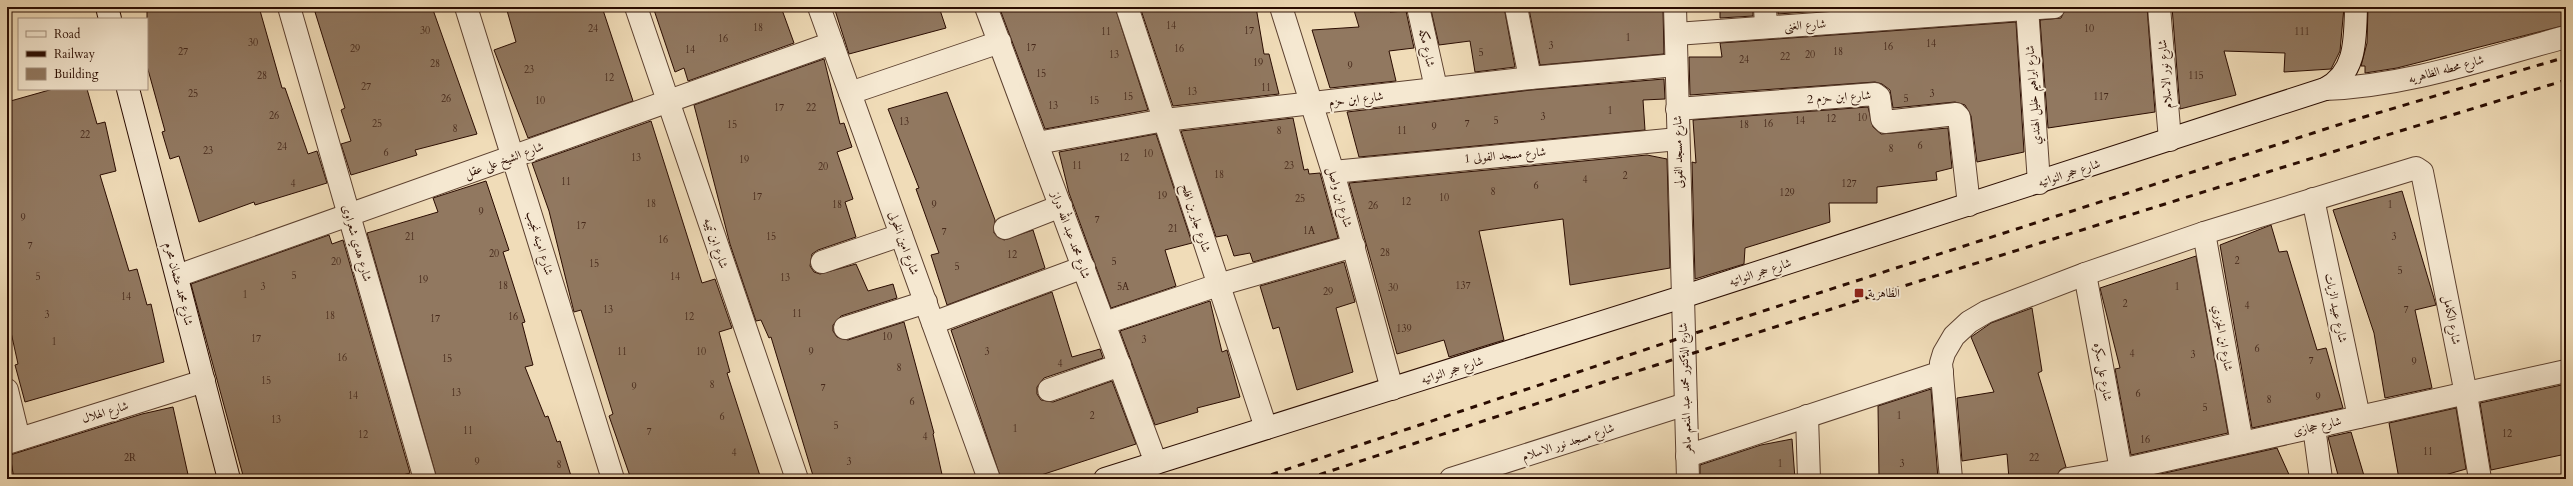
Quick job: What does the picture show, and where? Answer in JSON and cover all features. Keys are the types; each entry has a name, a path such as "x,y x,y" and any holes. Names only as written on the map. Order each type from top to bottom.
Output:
{"street":[{"path":"107,7 110,18"},
{"name":"شارع هدي شعراوى","path":"289,7 425,479"},
{"name":"شارع امينه نجيب","path":"466,7 613,479"},
{"name":"شارع ابن تيميه","path":"636,7 797,479"},
{"name":"شارع امين الخولى","path":"819,7 989,479"},
{"name":"شارع محمد عبد الله دراز","path":"986,7 1156,463"},
{"name":"شارع جابر بن افلح","path":"1127,7 1266,428"},
{"name":"شارع ابن واصل","path":"1281,7 1313,104 1333,172 1392,389"},
{"name":"شارع مكه","path":"1418,7 1436,88"},
{"path":"1516,7 1530,78"},
{"name":"شارع مسجد الفولى","path":"1675,7 1682,297"},
{"name":"شارع الغنى","path":"1676,34 1766,17 2054,7"},
{"name":"شارع نور الاسلام","path":"2159,7 2170,140"},
{"name":"شارع حجر النواتيه","path":"1105,479 1682,297 2325,90 2339,80 2352,58 2356,7"},
{"name":"شارع ابراهيم خليل الهندي","path":"2028,8 2039,183"},
{"name":"شارع محطه الظاهريه","path":"2325,90 2367,86 2409,79 2566,37"},
{"path":"850,93 1000,42"},
{"name":"شارع الشيخ على عقل","path":"177,276 832,43"},
{"name":"شارع ابن حزم","path":"1037,143 1164,120 1313,104 1436,88 1676,65"},
{"name":"شارع محمد عثمان محرم","path":"128,90 229,479"},
{"name":"شارع ابن حزم 2","path":"1677,110 1875,94 1879,97 1882,119 1885,122 1956,114 1959,117 1968,205"},
{"name":"شارع مسجد الفولى 1","path":"1333,172 1678,139"},
{"name":"شارع الكامل","path":"2313,199 2414,168 2419,168 2422,172 2466,394 2480,479"},
{"path":"1951,479 1942,358 1948,344 1961,328 1977,316 2085,274 2204,233 2313,199"},
{"name":"شارع عبيد الزيات","path":"2313,199 2359,417"},
{"path":"1005,228 1061,206"},
{"name":"شارع ابن الجزري","path":"2204,233 2242,443"},
{"path":"822,262 901,235"},
{"path":"1105,323 1218,285 1354,246"},
{"path":"933,323 1084,267"},
{"name":"شارع على سكره","path":"2085,274 2121,470"},
{"name":"شارع الدكتور محمد عبد المنعم ماهر","path":"1682,297 1688,479"},
{"path":"845,328 926,302"},
{"path":"1049,390 1120,365"},
{"name":"شارع حجازى","path":"2068,479 2121,470 2466,394 2566,370"},
{"path":"1687,456 1942,372"},
{"name":"شارع الهلال","path":"13,441 204,381"},
{"path":"7,390 13,441"},
{"name":"شارع مسجد نور الاسلام","path":"1451,479 1686,404"},
{"path":"1807,416 1809,479"},
{"path":"2314,427 2321,479"}],"building":[{"path":"147,7 259,7 282,88 285,88 308,154 317,151 327,183 255,205 254,202 199,222 179,156 170,159 162,132 165,131 148,70"},
{"path":"329,7 432,7 477,134 415,150 417,155 351,175 341,144 351,141 341,110 345,108 315,12"},
{"path":"506,7 602,7 633,101 528,138 494,50 516,42"},
{"path":"653,7 781,7 794,43 688,81 684,68 675,72"},
{"path":"834,7 939,7 946,28 849,54"},
{"path":"1016,7 1115,7 1148,110 1045,129 1001,12"},
{"path":"1140,7 1256,7 1264,54 1269,54 1279,94 1173,106"},
{"path":"1353,7 1389,7 1390,12 1406,11 1414,48 1389,51 1396,81 1330,88 1312,30 1359,27"},
{"path":"1470,7 1504,7 1515,67 1475,72 1470,41 1439,45 1431,10"},
{"path":"1553,7 1663,9 1664,54 1540,65 1529,9"},
{"path":"1720,7 1753,7 1753,16 1720,18"},
{"path":"1778,7 1818,7 1818,11 1778,14"},
{"path":"2066,7 2147,7 2155,112 2048,128 2040,20 2061,18"},
{"path":"2172,7 2344,7 2340,51 2331,69 2284,72 2285,53 2224,51 2236,95 2180,109"},
{"path":"2368,7 2431,7 2482,11 2481,7 2566,7 2566,25 2397,68 2365,73 2365,66 2361,66 2367,43"},
{"path":"2016,22 2024,152 1977,162 1971,116 1965,105 1955,102 1893,108 1890,90 1882,84 1875,82 1690,95 1689,57 1722,57 1720,43"},
{"path":"824,59 840,124 844,123 852,147 837,152 853,199 845,202 856,237 818,250 812,254 810,266 814,272 820,274 856,264 868,291 893,284 897,298 841,316 833,325 833,331 837,337 848,340 904,322 934,433 943,479 814,479 771,337 769,338 761,320 756,321 730,244 694,105"},
{"path":"1664,79 1665,99 1643,100 1645,130 1359,157 1347,112 1531,90"},
{"path":"49,90 87,90 97,124 105,122 116,171 100,175 129,271 137,269 147,305 151,304 164,362 25,402 15,365 18,364 7,314 7,102"},
{"path":"947,92 995,220 994,233 1004,240 1033,230 1045,268 947,305 931,255 939,253 916,189 919,188 888,109"},
{"path":"1868,107 1873,127 1881,134 1948,128 1952,168 1936,172 1937,180 1877,187 1877,203 1829,203 1830,222 1745,248 1744,264 1695,279 1692,162 1696,163 1693,120"},
{"path":"1293,118 1304,170 1308,169 1309,174 1320,173 1338,238 1253,262 1250,253 1234,256 1227,235 1216,237 1181,131"},
{"path":"651,121 702,283 715,279 732,328 719,332 730,372 727,373 761,479 631,479 609,416 613,414 581,310 574,312 549,211 532,163"},
{"path":"1156,134 1192,243 1165,250 1176,286 1111,308 1069,193 1059,152"},
{"path":"1647,155 1667,159 1670,268 1570,285 1563,219 1479,231 1504,340 1449,357 1444,340 1397,354 1349,183"},
{"path":"486,181 509,250 503,252 525,322 522,323 533,365 525,367 545,417 548,416 557,442 560,441 572,479 437,479 367,233 438,212 433,198"},
{"path":"2402,191 2436,305 2415,310 2432,388 2385,398 2374,333 2333,210"},
{"path":"2271,225 2279,252 2287,251 2317,350 2326,348 2343,408 2252,428 2220,245"},
{"path":"329,235 332,244 343,240 410,473 389,479 244,479 191,284"},
{"path":"2196,256 2228,433 2131,455 2115,369 2120,368 2100,288"},
{"path":"1344,262 1355,302 1336,308 1353,372 1297,390 1279,327 1273,329 1260,286"},
{"path":"1052,292 1072,357 1100,349 1103,358 1044,378 1037,387 1037,394 1041,400 1053,402 1112,381 1136,444 1029,479 1001,479 951,330"},
{"path":"1210,301 1222,352 1227,350 1240,397 1197,408 1198,412 1155,425 1120,331"},
{"path":"2032,308 2042,371 2038,373 2066,467 2060,470 2056,479 2009,479 2007,454 1962,461 1957,398 1994,392 1971,337 1991,323"},
{"path":"2566,384 2566,454 2491,470 2480,403"},
{"path":"1931,389 1938,479 1879,479 1878,406"},
{"path":"173,407 189,479 14,479 10,455 142,414"},
{"path":"2456,408 2466,469 2431,479 2399,479 2389,423"},
{"path":"2351,432 2365,479 2339,479 2328,437"},
{"path":"1792,439 1795,479 1700,479 1700,465 1761,445"},
{"path":"2277,448 2291,479 2138,479"}],"railway":[{"path":"1258,479 1683,337 2344,123 2566,57"},
{"path":"1306,479 1935,276 2566,80"}],"place":[{"name":"الظاهرية","path":"1859,293"}]}
